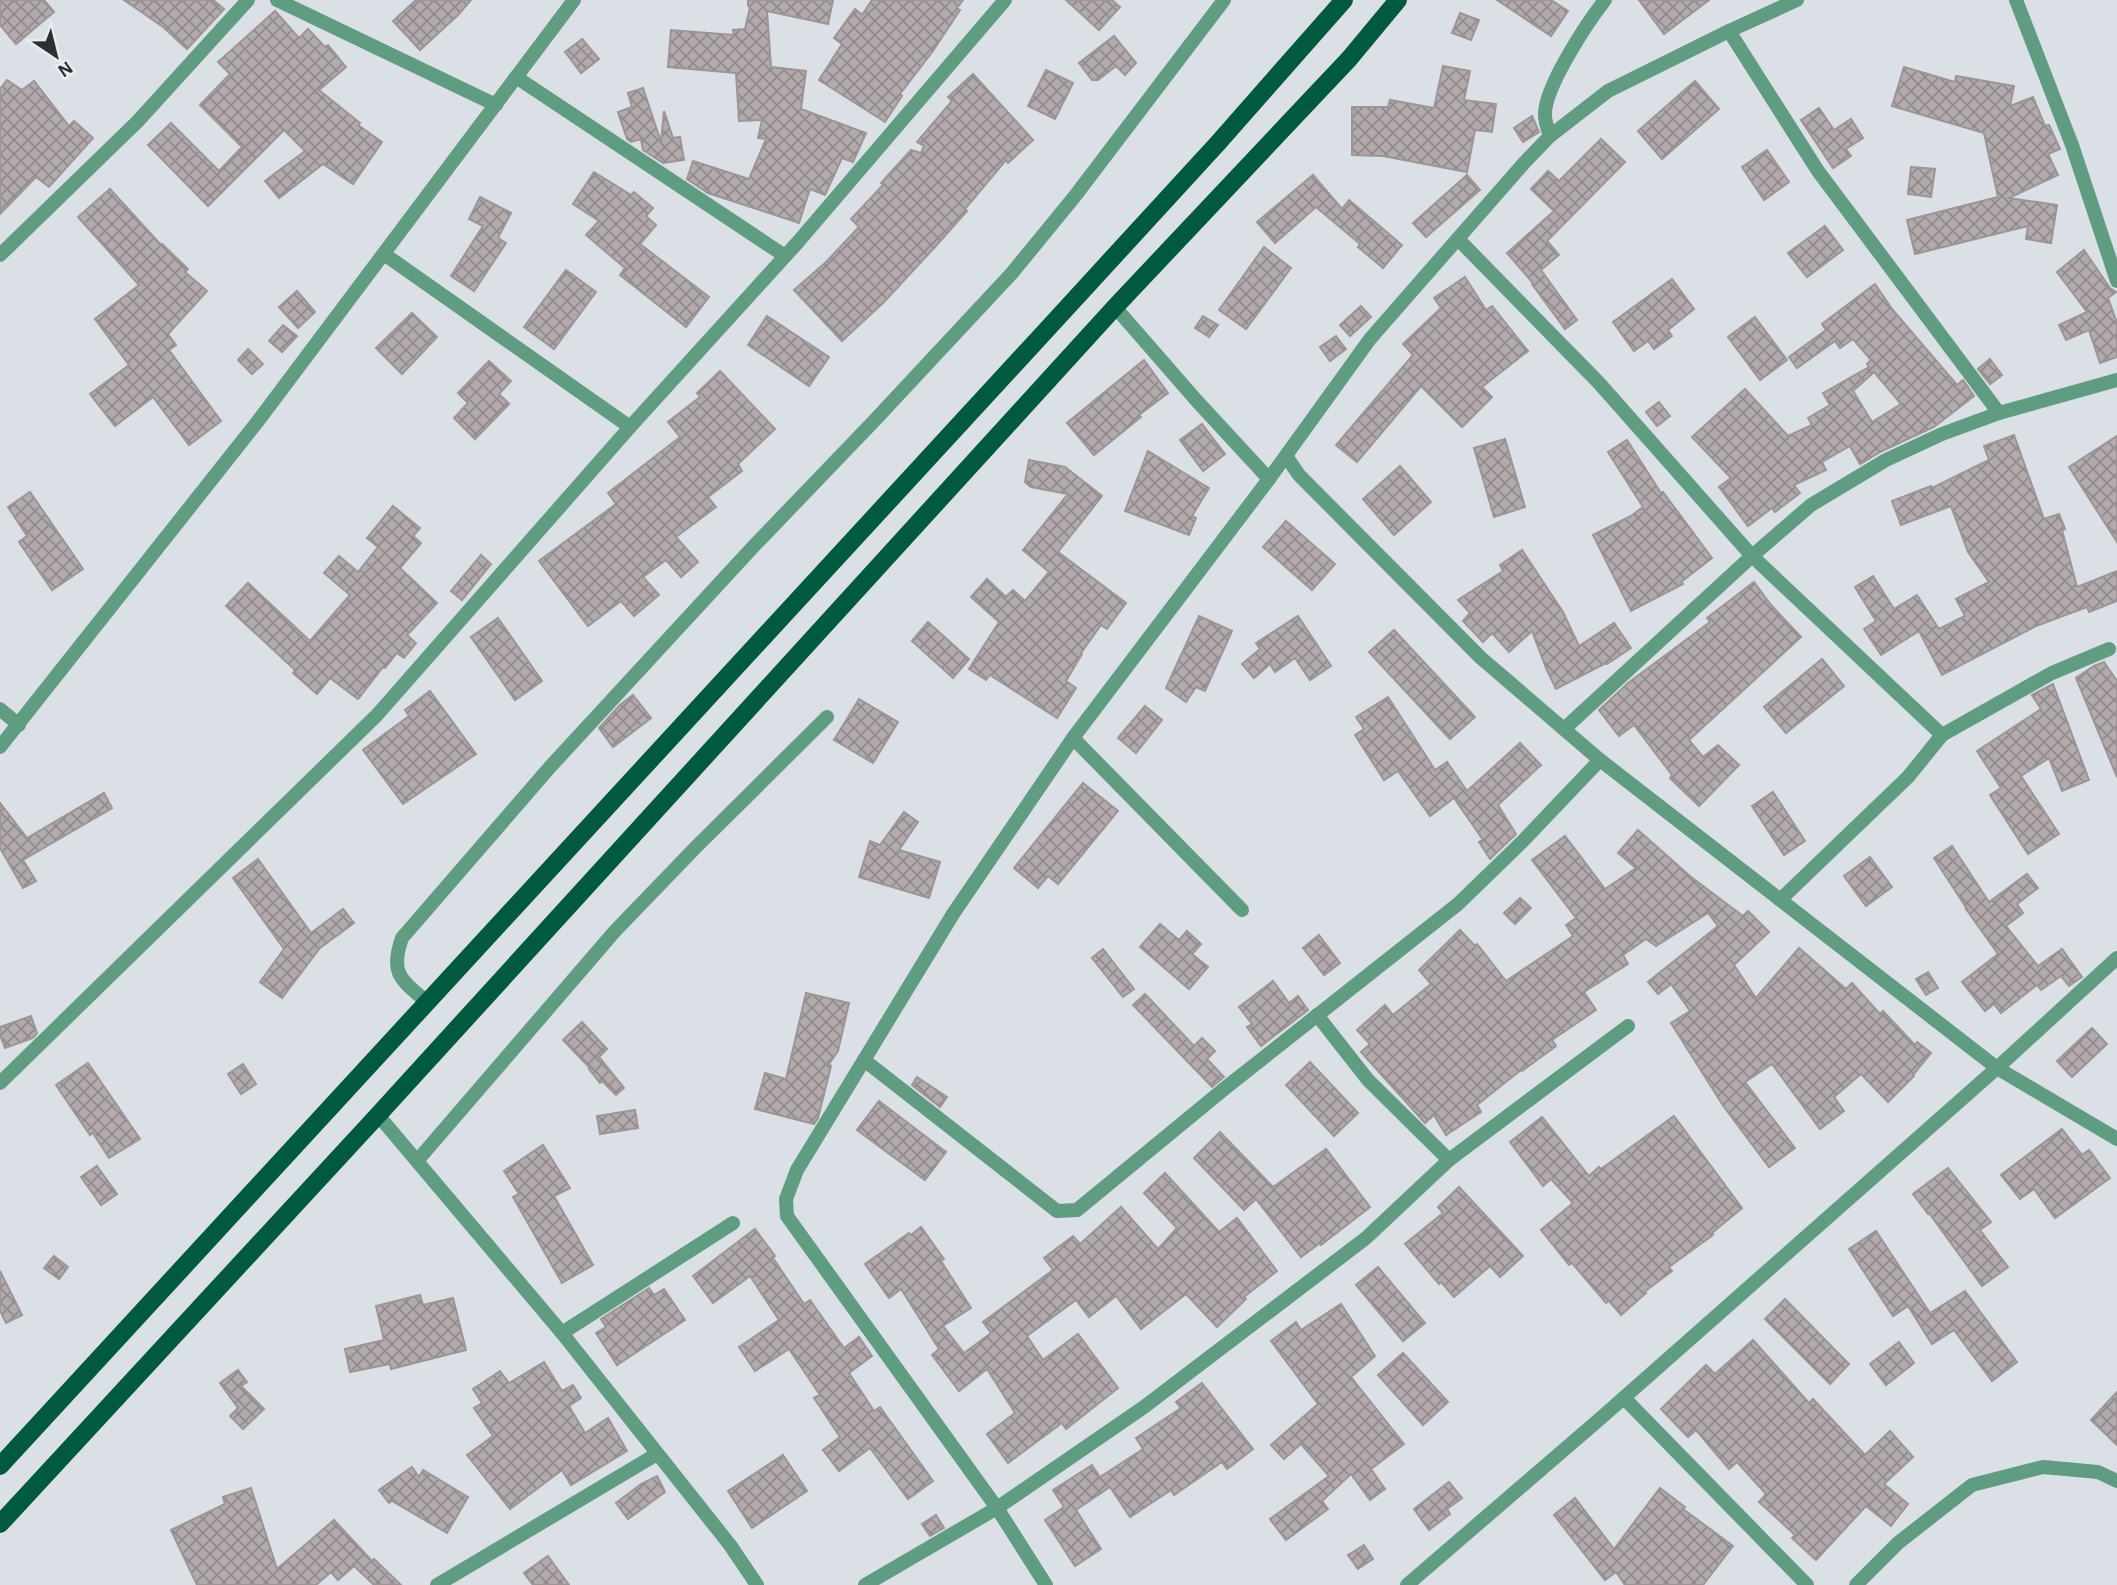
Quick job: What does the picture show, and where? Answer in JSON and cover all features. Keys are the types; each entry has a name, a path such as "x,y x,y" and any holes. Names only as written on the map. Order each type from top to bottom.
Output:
{"main road":[{"path":"0,1466 1051,326 1344,0"},
{"path":"0,1524 378,1115 1115,307 1349,59 1398,0"}],"street":[{"path":"0,255 138,121 248,0"},
{"path":"277,0 496,105"},
{"path":"0,747 249,432 574,0"},
{"path":"0,1083 377,715 629,427 785,256 1005,0"},
{"path":"428,1003 400,978 396,957 402,938 550,767 1012,273 1075,196 1224,0"},
{"path":"1550,136 1545,115 1549,94 1566,60 1605,0"},
{"path":"1046,1585 997,1508 787,1216 786,1199 797,1170 953,914 1073,738 1286,456 1370,339 1550,136 1608,91 1797,0"},
{"path":"2015,0 2071,145 2117,281"},
{"path":"1729,31 1818,170 1999,412"},
{"path":"516,77 785,256"},
{"path":"1458,239 1599,383 1752,556 1942,735"},
{"path":"384,254 629,427"},
{"path":"1115,307 1269,478"},
{"path":"1564,729 1811,505 1886,460 1942,434 1999,412 2117,380"},
{"path":"1286,456 1299,475 1481,658 1600,760 1997,1068 2117,1139"},
{"path":"1780,900 1908,777 1942,735 2052,673 2109,649"},
{"path":"0,709 19,725"},
{"path":"417,1161 615,931 827,716"},
{"path":"1073,738 1242,910"},
{"path":"864,1060 1057,1211 1077,1210 1458,904 1600,760"},
{"path":"1407,1585 1624,1398 1997,1068 2117,958"},
{"path":"1317,1015 1368,1080 1449,1160"},
{"path":"865,1585 997,1508 1144,1407 1366,1238 1449,1160 1628,1026"},
{"path":"378,1115 562,1333 730,1545 757,1585"},
{"path":"562,1333 733,1223"},
{"path":"1624,1398 1807,1585"},
{"path":"437,1585 657,1454"},
{"path":"1856,1585 1898,1543 1972,1485 2043,1467 2098,1472 2117,1481"}],"building":[{"path":"0,0 44,0 54,12 16,44 0,25"},
{"path":"124,0 213,0 224,9 187,49 163,27"},
{"path":"416,0 471,0 420,50 393,21"},
{"path":"748,0 833,0 828,24 767,11 771,67 806,71 801,109 866,133 853,162 842,158 825,195 810,189 799,223 708,193 687,179 693,161 749,179 766,139 758,138 762,120 739,121 736,73 668,67 671,30 734,35 733,30 745,29 750,7"},
{"path":"872,0 963,0 957,8 960,10 900,94 902,96 885,122 819,80 842,44 834,38 855,9 862,15"},
{"path":"1066,0 1112,0 1120,7 1099,30"},
{"path":"1497,0 1551,0 1568,11 1551,36"},
{"path":"1639,0 1709,0 1664,34"},
{"path":"275,11 299,38 308,29 325,47 328,45 346,67 319,90 360,123 358,125 382,142 353,184 323,164 279,198 265,181 305,151 284,130 208,206 148,145 171,123 219,171 242,147 200,105 230,74 218,62"},
{"path":"1460,13 1479,20 1471,40 1452,33"},
{"path":"1114,36 1136,63 1125,75 1116,66 1098,80 1092,80 1079,63"},
{"path":"582,39 599,59 581,73 565,52"},
{"path":"1443,66 1470,71 1464,100 1496,104 1492,132 1475,130 1467,172 1383,156 1352,155 1352,107 1388,107 1390,100 1434,108"},
{"path":"1904,67 1955,82 1956,76 2014,86 2010,106 2033,97 2045,126 2049,125 2060,149 2048,154 2058,175 2009,198 2057,205 2051,243 2026,239 2028,226 1915,254 1907,220 1998,197 1984,133 1892,106"},
{"path":"1046,70 1073,83 1055,119 1028,106"},
{"path":"973,74 1033,140 1008,163 1006,160 935,247 884,302 842,341 794,290 826,262 859,227 851,219 911,150 921,153 924,146 917,142 952,101 948,97"},
{"path":"7,80 22,90 34,81 69,126 74,121 93,138 49,187 36,177 0,214 0,89"},
{"path":"1695,81 1719,109 1662,159 1638,131"},
{"path":"643,88 661,142 664,111 673,138 680,137 684,160 663,163 643,150 641,139 631,142 627,139 618,112 632,107 628,93"},
{"path":"1819,108 1834,130 1851,119 1863,138 1846,149 1851,156 1833,168 1801,120"},
{"path":"1532,116 1539,132 1523,142 1514,128"},
{"path":"1601,139 1625,162 1547,241 1559,255 1541,270 1577,320 1565,329 1533,283 1507,253 1554,211 1531,189 1548,171 1559,181"},
{"path":"1767,150 1789,182 1764,200 1742,167"},
{"path":"1911,167 1935,169 1931,197 1908,194"},
{"path":"594,172 631,195 634,192 653,208 646,216 656,225 640,244 709,297 686,327 620,275 625,268 586,235 599,221 573,204"},
{"path":"1313,175 1342,209 1349,200 1402,245 1383,268 1358,247 1360,244 1316,207 1275,243 1257,222"},
{"path":"1467,175 1480,190 1426,237 1413,223"},
{"path":"110,189 161,245 188,269 185,272 207,291 168,334 176,345 169,350 221,421 189,445 153,397 115,426 90,394 129,365 95,319 139,285 78,217"},
{"path":"480,197 511,213 498,238 506,243 474,291 451,276 483,226 469,219"},
{"path":"1825,226 1843,250 1807,277 1788,253"},
{"path":"1264,247 1291,268 1246,329 1219,310"},
{"path":"2084,250 2110,288 2116,292 2108,298 2117,323 2117,357 2100,363 2089,330 2066,340 2059,325 2087,312 2057,272"},
{"path":"566,270 596,292 554,349 524,327"},
{"path":"1465,277 1486,310 1492,306 1528,351 1482,387 1492,397 1462,427 1421,386 1357,462 1336,445 1413,355 1403,344 1441,308 1434,298"},
{"path":"1672,279 1694,309 1668,330 1672,336 1654,349 1648,341 1634,351 1613,322"},
{"path":"1875,284 1892,309 1957,385 1963,380 1974,396 1934,427 1860,464 1850,446 1822,462 1826,470 1794,485 1800,493 1775,512 1772,508 1748,526 1719,487 1731,478 1692,437 1745,389 1788,436 1812,425 1808,418 1830,405 1823,393 1869,367 1867,364 1871,360 1853,339 1840,348 1835,341 1797,368 1789,357 1826,330 1822,324","holes":["1874,372 1901,404 1872,422 1853,391"]},
{"path":"297,291 315,312 298,328 279,307"},
{"path":"1361,306 1371,317 1350,336 1340,325"},
{"path":"412,313 437,337 402,374 376,348"},
{"path":"767,316 829,357 809,386 748,345"},
{"path":"1203,316 1218,325 1209,337 1195,328"},
{"path":"1755,317 1787,360 1760,380 1728,337"},
{"path":"283,325 297,336 282,352 269,341"},
{"path":"1336,336 1346,349 1330,361 1320,347"},
{"path":"248,349 263,364 252,374 238,360"},
{"path":"1990,359 2002,375 1990,384 1978,369"},
{"path":"1144,360 1168,393 1094,455 1067,423"},
{"path":"489,361 511,381 499,394 509,404 475,439 454,418 468,403 458,393"},
{"path":"720,371 775,429 738,464 742,471 708,497 716,507 676,537 698,562 681,577 666,560 643,577 659,595 634,616 621,601 588,626 539,561 616,504 608,493 680,437 668,422 700,397 697,393"},
{"path":"1659,402 1670,416 1657,426 1646,412"},
{"path":"1202,424 1225,454 1203,471 1180,440"},
{"path":"2014,435 2044,519 2059,514 2065,529 2062,530 2077,587 2117,571 2117,601 2089,612 2087,607 2036,626 1942,675 1919,631 1881,655 1864,629 1876,621 1855,587 1873,576 1894,609 1917,595 1939,629 1965,616 1956,599 1989,582 1968,552 1951,506 1901,525 1892,501 1931,486 1932,488 1989,460 1984,446"},
{"path":"2117,436 2117,542 2069,467"},
{"path":"1505,439 1525,507 1494,517 1474,448"},
{"path":"1627,440 1661,493 1663,492 1712,558 1681,582 1683,584 1631,611 1593,535 1643,507 1608,452"},
{"path":"1148,451 1209,488 1192,516 1196,518 1189,535 1125,511"},
{"path":"1029,460 1065,467 1102,496 1058,552 1126,603 1107,629 1101,625 1081,653 1066,681 1076,688 1057,718 990,675 986,680 969,669 999,622 971,597 987,579 1006,597 1013,590 1025,601 1049,572 1023,550 1068,494 1031,487 1025,482"},
{"path":"1400,466 1431,502 1394,535 1363,499"},
{"path":"30,492 83,569 52,590 19,542 27,536 8,507"},
{"path":"393,506 420,528 413,536 421,543 400,568 437,603 407,635 416,643 404,658 397,653 358,699 330,678 317,694 226,606 248,583 310,641 350,595 324,573 339,556 358,572 378,547 367,538"},
{"path":"1286,521 1335,564 1312,590 1263,547"},
{"path":"1522,550 1563,612 1579,646 1614,623 1631,648 1607,664 1556,689 1532,631 1509,652 1492,633 1483,642 1463,621 1470,613 1458,600 1503,571 1500,565"},
{"path":"481,555 491,564 462,600 451,591"},
{"path":"1754,582 1801,637 1689,740 1703,757 1718,745 1739,765 1699,806 1670,778 1672,775 1634,725 1619,736 1599,710 1628,683 1710,622 1707,618"},
{"path":"1199,616 1232,631 1205,691 1196,687 1186,702 1166,688"},
{"path":"1298,616 1331,666 1310,680 1295,658 1275,672 1270,664 1254,678 1242,664 1260,649 1256,643"},
{"path":"498,618 542,681 515,700 471,637"},
{"path":"928,622 969,659 953,678 912,641"},
{"path":"1394,630 1475,717 1450,739 1369,652"},
{"path":"1822,659 1844,686 1786,733 1764,707"},
{"path":"2104,662 2117,681 2117,777 2076,678"},
{"path":"2053,684 2089,780 2062,791 2049,758 2021,776 2059,834 2028,854 1990,795 2001,788 1977,751 2041,709 2032,695"},
{"path":"430,691 476,754 403,804 363,750 409,716 405,710"},
{"path":"633,695 651,718 613,747 599,728"},
{"path":"1388,697 1435,770 1447,762 1467,791 1520,743 1541,765 1498,805 1516,834 1490,859 1479,842 1483,840 1454,798 1430,816 1398,771 1384,780 1355,735 1364,729 1356,717"},
{"path":"859,699 898,722 873,763 834,740"},
{"path":"1145,706 1162,720 1136,753 1118,738"},
{"path":"1083,783 1118,811 1058,884 1048,876 1038,888 1014,868"},
{"path":"1773,792 1805,841 1784,855 1752,806"},
{"path":"104,793 112,808 23,860 36,881 23,888 0,848 0,803 27,838"},
{"path":"904,812 918,822 899,850 940,862 929,898 859,877 870,841 880,845"},
{"path":"1638,830 1691,877 1743,916 1748,911 1769,932 1734,965 1756,998 1799,948 1846,989 1852,983 1880,1014 1883,1011 1915,1045 1917,1042 1931,1053 1914,1076 1888,1102 1861,1074 1834,1097 1844,1111 1820,1129 1772,1064 1745,1082 1795,1148 1769,1167 1724,1107 1671,1023 1690,1011 1671,984 1658,994 1648,982 1718,926 1708,913 1656,946 1646,939 1623,955 1628,964 1584,992 1596,1010 1552,1040 1556,1046 1477,1105 1481,1112 1446,1135 1434,1115 1425,1123 1361,1052 1370,1044 1357,1030 1385,1005 1393,1015 1431,984 1419,970 1460,930 1475,946 1477,944 1506,981 1573,936 1566,925 1576,918 1532,860 1565,836 1605,889 1636,868 1618,853"},
{"path":"1952,846 1989,902 2027,874 2038,888 2017,904 2023,913 2006,926 2038,966 2062,949 2082,977 2069,986 2061,976 2041,990 2037,985 2001,1013 1994,1004 1985,1011 1962,982 1998,954 1934,858"},
{"path":"1870,857 1892,887 1866,906 1844,876"},
{"path":"258,859 311,933 343,909 354,923 320,948 282,998 260,982 284,949 233,878"},
{"path":"1520,898 1531,908 1515,924 1504,913"},
{"path":"1160,924 1179,940 1187,931 1201,944 1192,954 1208,967 1189,989 1140,947"},
{"path":"1319,935 1340,963 1324,975 1303,948"},
{"path":"1103,949 1134,989 1123,997 1092,958"},
{"path":"1928,972 1938,988 1926,995 1916,979"},
{"path":"1273,981 1289,1003 1298,996 1308,1010 1261,1046 1247,1027 1252,1024 1239,1007"},
{"path":"806,993 849,1003 838,1051 829,1064 831,1066 818,1118 814,1124 755,1109 765,1073 786,1079"},
{"path":"1145,994 1194,1046 1202,1038 1215,1051 1207,1059 1224,1077 1212,1087 1133,1005"},
{"path":"31,1016 37,1033 33,1038 5,1048 0,1027"},
{"path":"582,1022 607,1049 599,1057 624,1088 616,1095 602,1081 600,1083 590,1068 563,1040"},
{"path":"2092,1028 2107,1044 2072,1077 2057,1061"},
{"path":"1310,1062 1358,1113 1334,1136 1286,1085"},
{"path":"88,1063 140,1139 109,1158 56,1085"},
{"path":"243,1064 256,1084 241,1094 228,1074"},
{"path":"917,1077 947,1097 940,1107 912,1085"},
{"path":"879,1101 946,1152 925,1180 857,1130"},
{"path":"635,1110 638,1128 600,1134 597,1116"},
{"path":"1674,1116 1742,1208 1712,1233 1713,1235 1669,1267 1672,1271 1644,1292 1646,1293 1621,1315 1609,1301 1606,1303 1572,1263 1569,1265 1541,1230 1573,1203 1551,1179 1543,1186 1510,1142 1542,1117 1589,1176"},
{"path":"2062,1129 2082,1155 2089,1150 2110,1178 2055,1218 2034,1189 2020,1199 2001,1175"},
{"path":"1220,1132 1273,1187 1326,1149 1370,1207 1301,1257 1256,1199 1244,1210 1194,1158"},
{"path":"543,1145 570,1188 554,1196 593,1265 562,1283 513,1197 519,1194 504,1171"},
{"path":"97,1166 117,1194 101,1205 81,1177"},
{"path":"1948,1168 1991,1222 1980,1230 2008,1267 1982,1286 1913,1194"},
{"path":"1165,1173 1219,1232 1237,1218 1277,1271 1244,1297 1246,1299 1217,1327 1186,1294 1141,1329 1116,1296 1089,1317 1076,1300 1027,1336 1043,1360 1078,1334 1118,1388 1066,1429 1062,1423 1008,1463 987,1434 1015,1413 987,1369 959,1391 932,1355 939,1349 901,1289 889,1298 865,1264 921,1227 944,1259 941,1261 971,1308 943,1326 964,1353 991,1333 983,1322 1053,1270 1044,1258 1073,1236 1080,1244 1121,1207 1158,1249 1177,1228 1144,1193"},
{"path":"1459,1187 1523,1256 1500,1277 1490,1266 1454,1297 1441,1282 1439,1284 1405,1244 1443,1213 1438,1207"},
{"path":"755,1229 804,1304 810,1300 844,1348 859,1337 872,1356 849,1373 874,1411 880,1407 933,1481 908,1499 870,1448 839,1471 823,1450 840,1437 814,1398 820,1395 789,1349 755,1371 739,1347 779,1320 750,1276 713,1303 693,1276"},
{"path":"1876,1231 1930,1313 1965,1291 2017,1362 1992,1381 1954,1330 1932,1344 1908,1306 1893,1316 1849,1249"},
{"path":"54,1256 68,1267 59,1279 44,1268"},
{"path":"1378,1267 1425,1323 1403,1341 1356,1285"},
{"path":"0,1271 22,1315 6,1323 0,1310"},
{"path":"649,1288 654,1295 664,1289 685,1320 617,1365 596,1333 606,1327 601,1319"},
{"path":"420,1295 423,1305 453,1298 466,1350 391,1369 390,1364 350,1372 345,1349 384,1340 376,1306"},
{"path":"1785,1299 1849,1364 1830,1384 1765,1319"},
{"path":"1341,1304 1375,1356 1351,1377 1404,1444 1371,1469 1385,1489 1370,1500 1351,1474 1322,1501 1328,1509 1286,1540 1270,1519 1329,1476 1301,1444 1284,1459 1271,1445 1318,1404 1271,1341 1296,1322 1301,1330"},
{"path":"1753,1340 1809,1403 1813,1399 1865,1455 1890,1431 1913,1457 1884,1484 1908,1504 1891,1526 1866,1506 1816,1560 1792,1538 1795,1535 1759,1502 1766,1494 1737,1462 1729,1469 1696,1430 1688,1437 1661,1409 1706,1365 1715,1374"},
{"path":"1899,1342 1914,1363 1886,1385 1870,1364"},
{"path":"1403,1353 1448,1402 1423,1425 1378,1375"},
{"path":"544,1362 562,1391 573,1385 581,1398 569,1406 585,1433 608,1418 627,1451 571,1485 562,1470 510,1509 467,1455 493,1436 474,1408 482,1403 473,1389 500,1371 509,1383"},
{"path":"238,1370 247,1382 241,1386 264,1409 243,1429 230,1416 238,1408 220,1383"},
{"path":"1202,1383 1253,1449 1227,1469 1222,1462 1174,1495 1171,1490 1130,1517 1110,1487 1076,1510 1101,1549 1075,1566 1045,1520 1064,1507 1053,1490 1092,1465 1100,1477 1143,1449 1136,1438 1181,1408 1176,1402"},
{"path":"2117,1392 2117,1445 2091,1420"},
{"path":"783,1455 807,1491 752,1528 728,1491"},
{"path":"412,1467 419,1477 423,1470 468,1497 447,1533 392,1501 389,1503 379,1490"},
{"path":"657,1476 665,1492 628,1519 616,1503 641,1484"},
{"path":"1449,1482 1462,1498 1447,1509 1450,1514 1429,1530 1414,1509"},
{"path":"251,1488 277,1569 334,1520 372,1561 374,1559 401,1585 374,1585 354,1566 338,1580 331,1572 316,1585 197,1585 171,1530 225,1504 223,1497"},
{"path":"1660,1488 1685,1507 1683,1509 1733,1546 1703,1585 1625,1585 1616,1572 1605,1580 1554,1515 1575,1498 1614,1549"},
{"path":"936,1515 944,1528 930,1536 922,1524"},
{"path":"1364,1545 1373,1559 1358,1569 1348,1555"},
{"path":"548,1556 569,1585 533,1585 524,1573"}]}
